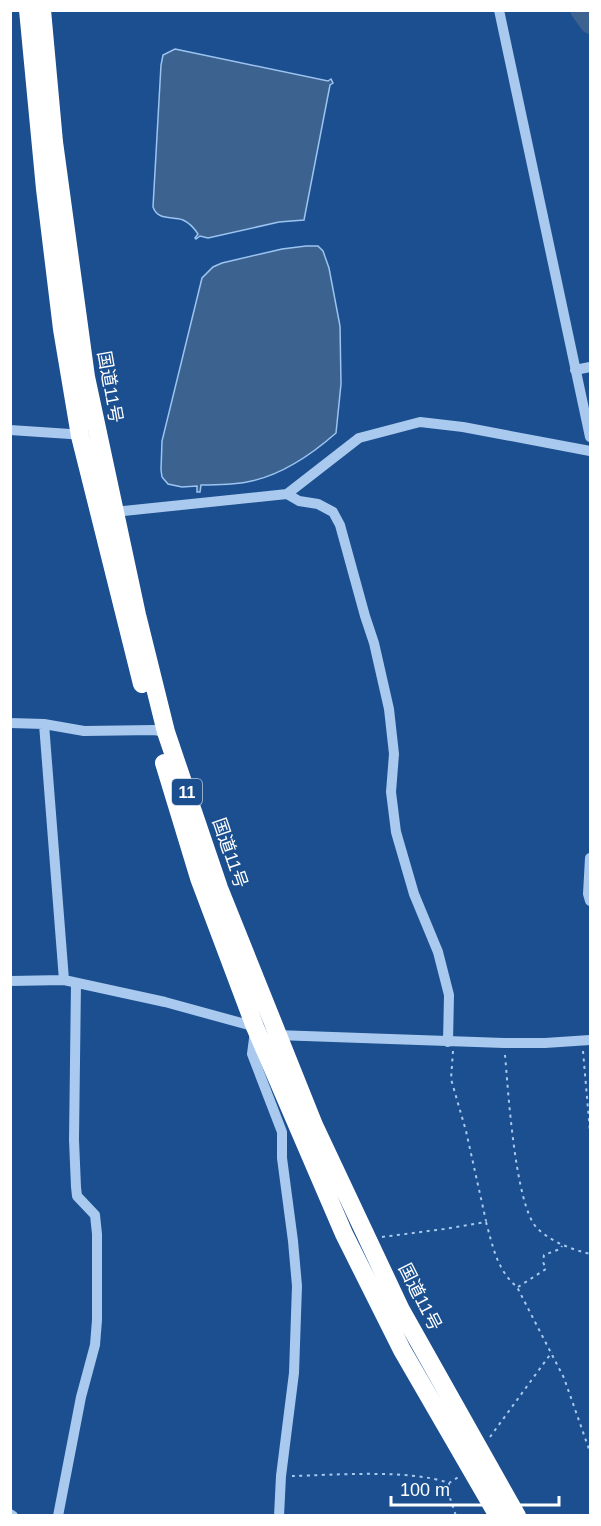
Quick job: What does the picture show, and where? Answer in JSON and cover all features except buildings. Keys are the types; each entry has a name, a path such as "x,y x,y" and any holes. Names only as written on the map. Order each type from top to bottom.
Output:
{"highway":[{"name":"国道11号","path":"27,10 62,329 88,434 135,659 219,888 310,1114 401,1310 517,1515"},
{"name":"国道11号","path":"42,10 54,142 88,434 114,512 160,731 200,878 255,1027 344,1234 402,1350 498,1515"}],"street":[{"path":"499,10 591,437"},
{"path":"575,370 591,367"},
{"path":"114,512 287,494 359,438 420,422 591,451"},
{"path":"10,430 88,434"},
{"path":"287,494 299,501 318,504 333,512 340,525 374,643 389,709 394,754 392,792 396,832 414,894 438,952 449,995 450,1042"},
{"path":"10,723 44,724 84,731 160,731"},
{"path":"44,724 64,980"},
{"path":"591,858 588,894 591,901"},
{"path":"10,981 64,980 165,1002 280,1036 504,1043 586,1041"},
{"path":"58,1515 81,1397 95,1345 97,1320 95,1215 77,1196 76,1187 74,1129 76,983"},
{"path":"255,1027 252,1054 282,1132 282,1158 297,1286 294,1372 281,1476 279,1515"}],"path":[{"path":"586,1041 591,1132"},
{"path":"450,1042 451,1079 498,1264 507,1278 517,1287 552,1352 591,1452"},
{"path":"504,1043 514,1148 527,1209 536,1227 562,1246 591,1254"},
{"path":"367,1239 410,1232 444,1230 486,1222"},
{"path":"517,1287 546,1269 543,1262 544,1255 562,1246"},
{"path":"478,1449 481,1443 492,1435 552,1352"},
{"path":"449,1483 466,1473 469,1466"},
{"path":"281,1476 394,1475 439,1479 449,1483"},
{"path":"449,1483 449,1495 456,1515"}],"water":[{"path":"175,49 328,81 331,79 333,83 330,85 304,220 279,222 208,238 200,236 196,239 198,234 188,223 162,216 155,211 153,207 161,65 163,55"},
{"path":"318,246 323,251 329,268 340,326 341,384 336,433 294,464 259,479 236,484 201,485 200,492 197,492 197,486 182,487 168,484 162,477 161,470 162,441 202,278 213,267 222,263 282,249"}],"waterway":[{"path":"580,10 590,24"}]}
